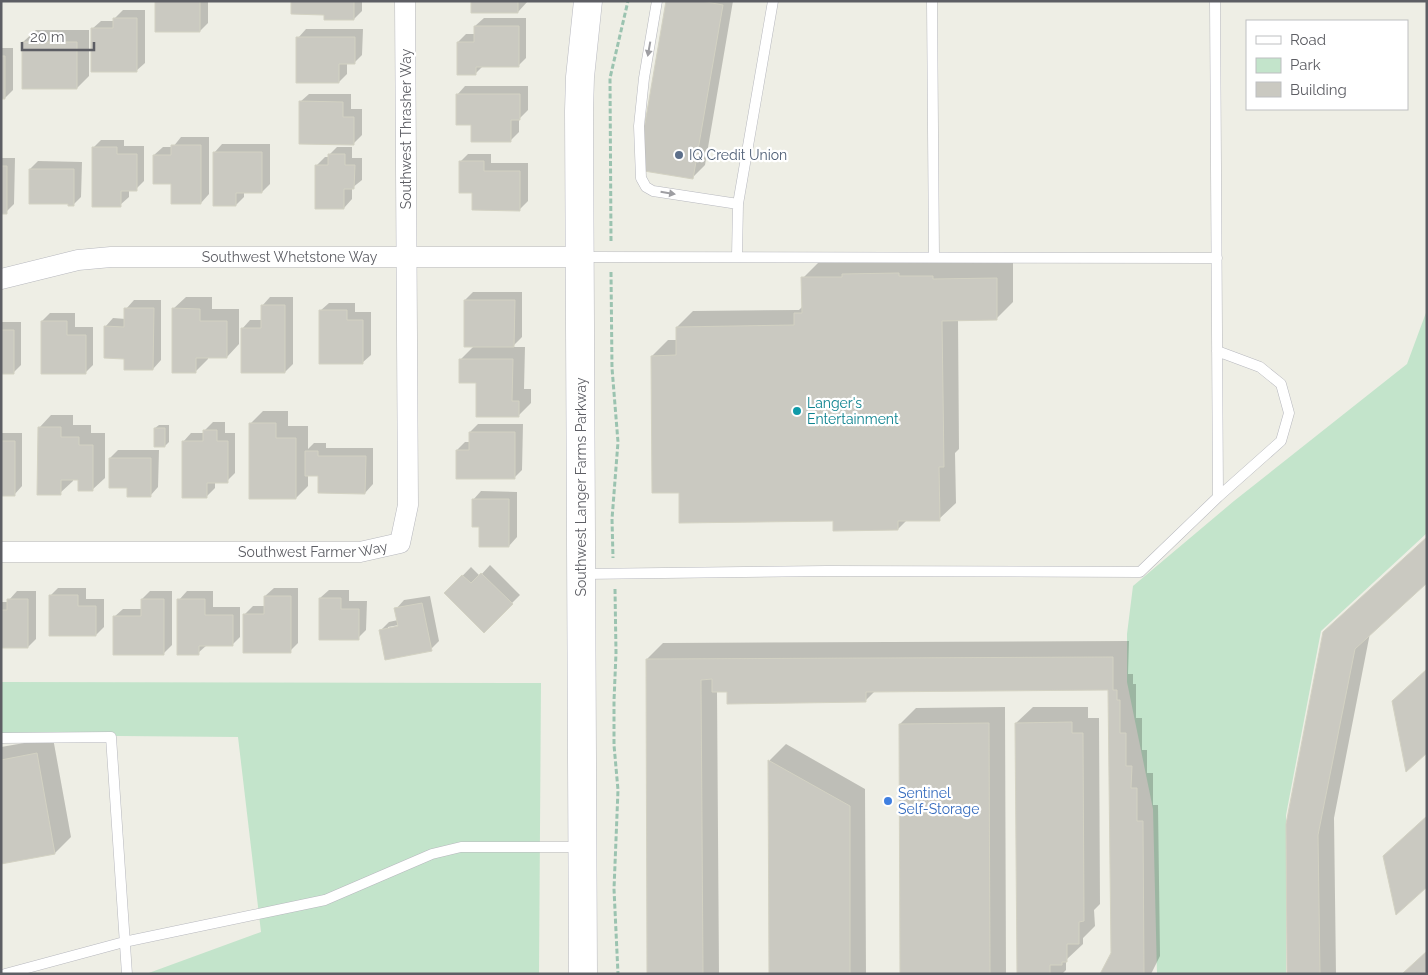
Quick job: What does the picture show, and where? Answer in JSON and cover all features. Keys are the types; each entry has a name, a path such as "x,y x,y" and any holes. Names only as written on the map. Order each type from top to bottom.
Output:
{"main road":[{"name":"Southwest Langer Farms Parkway","path":"583,974 580,77 588,1"}],"street":[{"name":"Southwest Thrasher Way","path":"405,1 406,257"},
{"name":"Southwest Whetstone Way","path":"1,278 78,260 111,257 580,257"},
{"name":"Southwest Farmer Way","path":"1,552 360,552 400,543 408,505 406,257"}],"lane":[{"path":"657,1 644,78 639,126 641,178 646,187 654,191 738,204"},
{"path":"736,257 738,204 773,1"},
{"path":"932,1 934,257"},
{"path":"1215,1 1218,497"},
{"path":"580,257 1216,258"},
{"path":"582,574 827,570 1140,572 1218,497 1282,441 1289,412 1282,384 1260,367 1217,352"},
{"path":"1,738 110,736 127,974"},
{"path":"5,974 124,942 325,900 432,854 461,847 582,847"}],"path":[{"path":"618,974 614,888 618,790 614,745 616,629 612,519 618,442 612,368 610,78 628,1"}],"green space":[{"path":"1427,310 1427,533 1321,631 1286,815 1286,974 1157,974 1153,809 1127,682 1127,634 1133,586 1234,501 1407,364"},
{"path":"1,682 541,683 539,974 146,974 261,932 238,737 1,735"}],"building":[{"path":"155,1 200,1 200,32 155,32"},
{"path":"291,1 354,1 354,20 324,20 324,15 291,14"},
{"path":"471,1 518,1 518,13 471,13"},
{"path":"666,1 701,1 723,5 693,179 644,171 644,129"},
{"path":"113,18 137,18 137,72 91,72 91,28 113,28"},
{"path":"474,26 519,26 519,67 476,67 476,75 457,75 457,42 474,42"},
{"path":"296,37 355,37 355,64 339,64 339,83 296,83"},
{"path":"22,42 77,42 77,89 22,89"},
{"path":"1,56 5,56 5,99 1,99"},
{"path":"456,94 520,94 520,120 511,120 511,142 471,142 471,125 456,125"},
{"path":"299,101 343,102 343,117 354,117 354,145 299,144"},
{"path":"171,145 201,145 201,204 171,204 171,184 153,184 153,155 171,155"},
{"path":"92,147 117,147 117,154 137,154 137,191 121,191 121,207 92,207"},
{"path":"213,152 262,152 262,193 236,193 236,206 213,206"},
{"path":"328,154 345,154 345,165 355,165 354,189 344,189 344,209 315,209 315,165 328,165"},
{"path":"459,161 484,161 484,171 520,171 520,211 472,210 472,193 459,193"},
{"path":"1,166 7,166 7,214 1,214"},
{"path":"29,169 74,169 74,206 68,206 68,204 29,204"},
{"name":"Langer's Entertainment","path":"899,273 899,276 933,276 933,279 997,278 997,320 942,321 944,467 939,467 940,521 898,521 898,530 833,531 833,521 679,523 679,493 652,493 651,356 676,355 676,327 794,325 794,313 802,313 801,277 842,277 842,274"},
{"path":"464,300 515,300 514,347 464,347"},
{"path":"261,305 285,305 285,373 241,373 241,328 261,328"},
{"path":"124,308 154,308 153,370 124,370 124,359 104,358 104,326 124,327"},
{"path":"172,308 200,309 200,321 227,321 227,358 196,358 196,373 172,373"},
{"path":"319,310 347,310 347,320 363,320 363,364 319,364"},
{"path":"41,321 67,321 67,335 86,335 86,374 41,374"},
{"path":"1,330 14,330 14,374 1,374"},
{"path":"459,359 513,359 512,401 519,401 519,417 476,417 476,383 459,383"},
{"path":"249,423 276,423 276,438 296,438 296,499 249,499"},
{"path":"38,427 61,427 61,437 79,437 79,445 93,445 93,491 78,491 78,480 61,480 61,495 37,495"},
{"path":"154,428 165,428 165,447 154,447"},
{"path":"203,430 217,430 217,441 228,441 228,483 207,483 207,498 182,498 182,441 203,441"},
{"path":"469,432 515,432 515,479 456,479 456,450 469,450"},
{"path":"1,441 15,441 15,496 1,496"},
{"path":"305,451 318,451 318,456 366,456 365,494 318,493 318,476 305,476"},
{"path":"109,458 151,458 151,497 127,497 127,488 109,488"},
{"path":"472,499 509,499 509,547 479,547 479,527 472,527"},
{"path":"1427,537 1427,583 1355,649 1318,835 1320,974 1287,974 1286,824 1323,632"},
{"path":"481,573 513,604 484,633 444,593 462,575 471,583"},
{"path":"49,595 78,595 78,606 96,606 96,636 49,636"},
{"path":"264,596 291,596 291,653 243,653 243,614 264,614"},
{"path":"319,598 341,598 341,609 359,609 359,640 319,640"},
{"path":"7,599 28,599 28,648 1,648 1,610 7,610"},
{"path":"141,599 164,599 164,655 113,655 113,616 141,616"},
{"path":"177,599 205,599 205,615 233,615 233,646 199,646 199,655 177,655"},
{"path":"422,603 432,651 385,660 379,630 398,626 394,608"},
{"path":"1113,657 1113,690 1117,690 1117,700 1120,700 1120,733 1126,733 1126,766 1132,766 1131,788 1137,788 1137,821 1143,821 1144,974 1100,974 1111,953 1108,690 866,692 866,702 727,704 727,692 712,692 712,679 701,680 703,974 647,974 646,659"},
{"path":"1427,669 1427,753 1406,772 1392,701"},
{"path":"1072,722 1072,733 1083,733 1084,921 1079,922 1079,944 1067,944 1067,962 1062,962 1062,965 1050,965 1050,974 1017,974 1015,723"},
{"path":"989,723 990,974 900,974 899,724"},
{"path":"37,753 55,854 1,864 1,760"},
{"path":"768,760 850,806 850,974 769,974"},
{"path":"1427,816 1427,887 1396,915 1383,856"},
{"path":"1427,951 1427,974 1402,974"}],"place":[{"name":"IQ Credit Union","path":"679,155"},
{"name":"Langer's Entertainment","path":"797,411"},
{"name":"Sentinel Self-Storage","path":"888,801"}]}
